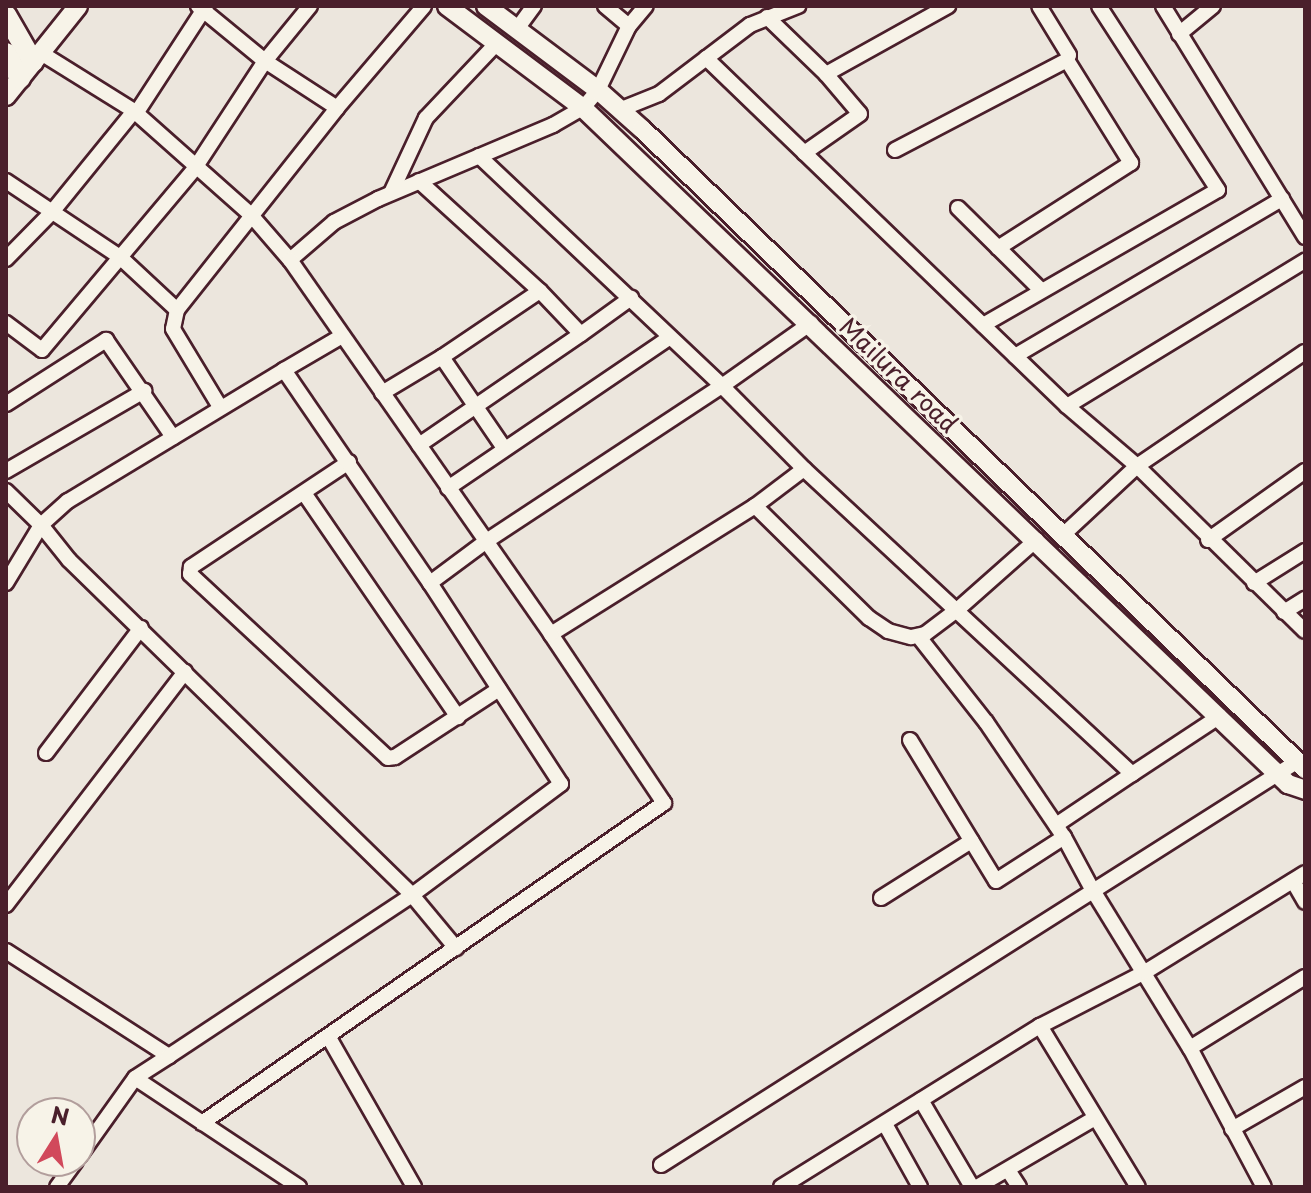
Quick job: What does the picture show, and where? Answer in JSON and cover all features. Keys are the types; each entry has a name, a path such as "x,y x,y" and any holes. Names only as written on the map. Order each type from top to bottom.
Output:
{"main road":[{"path":"6,15 31,64"},
{"path":"6,53 31,64"}],"street":[{"path":"6,96 77,6"},
{"path":"6,323 42,350 195,168 265,61 310,6"},
{"path":"220,407 173,329 177,310 337,108 420,12 401,6"},
{"name":"Mailura road","path":"447,6 583,108 811,323 1288,784 1305,790"},
{"name":"Mailura road","path":"486,6 598,90 1302,765"},
{"path":"517,29 534,6"},
{"path":"605,6 629,26"},
{"path":"290,260 334,222 391,193 583,108 598,90 629,26 646,6"},
{"path":"826,74 948,6"},
{"path":"895,150 1067,60 1069,55 1039,6"},
{"path":"983,325 1218,190 1099,6"},
{"path":"1163,6 1305,237"},
{"path":"1179,34 1213,6"},
{"path":"6,259 52,212 134,111 137,112 202,7 265,61 337,108"},
{"path":"619,110 659,94 750,25 791,7"},
{"path":"767,17 826,74 860,116 804,153"},
{"path":"391,193 426,118 496,44"},
{"path":"706,58 1067,406 1137,466 1208,540 1305,631"},
{"path":"998,248 1131,163 1067,60"},
{"path":"31,64 134,111 251,215 290,260 551,634 664,803 202,1123"},
{"path":"479,156 631,298 804,469 1132,774"},
{"path":"6,181 120,257 177,310"},
{"path":"419,181 540,291 581,334"},
{"path":"1015,356 1282,199"},
{"path":"958,208 1041,290"},
{"path":"1067,406 1305,261"},
{"path":"382,393 540,291"},
{"path":"419,445 631,298"},
{"path":"430,583 485,542 722,386 811,323"},
{"path":"6,583 41,525 77,494 342,336"},
{"path":"448,488 669,338"},
{"path":"6,404 105,340 144,391 173,437"},
{"path":"1063,535 1137,466 1305,352"},
{"path":"442,357 504,448"},
{"path":"96,1133 135,1078 412,895 561,784 430,583 284,370"},
{"path":"6,471 144,391"},
{"path":"349,462 191,567 190,574 388,758 395,757 499,689"},
{"path":"551,634 755,506 804,469"},
{"path":"1208,540 1305,471"},
{"path":"6,491 41,525 69,560 412,895 456,948"},
{"path":"304,493 458,717"},
{"path":"755,506 869,618 888,631 919,637 986,722 1060,831 1092,889 1145,972 1190,1048 1264,1187"},
{"path":"919,637 957,610 1036,540"},
{"path":"1254,583 1305,551"},
{"path":"1284,612 1305,599"},
{"path":"46,753 141,628"},
{"path":"6,905 185,672"},
{"path":"910,740 996,881 1132,774 1220,716"},
{"path":"661,1165 1092,889 1280,775 1302,765"},
{"path":"881,898 971,841"},
{"path":"781,1187 1040,1026 1145,972 1299,877 1305,902"},
{"path":"6,951 169,1056"},
{"path":"1190,1048 1305,977"},
{"path":"1040,1026 1138,1187"},
{"path":"328,1036 414,1187"},
{"path":"135,1078 299,1187"},
{"path":"1232,1129 1305,1087"},
{"path":"921,1100 975,1187 1095,1118"},
{"path":"885,1124 920,1187"},
{"path":"1008,1170 1019,1187"}]}
